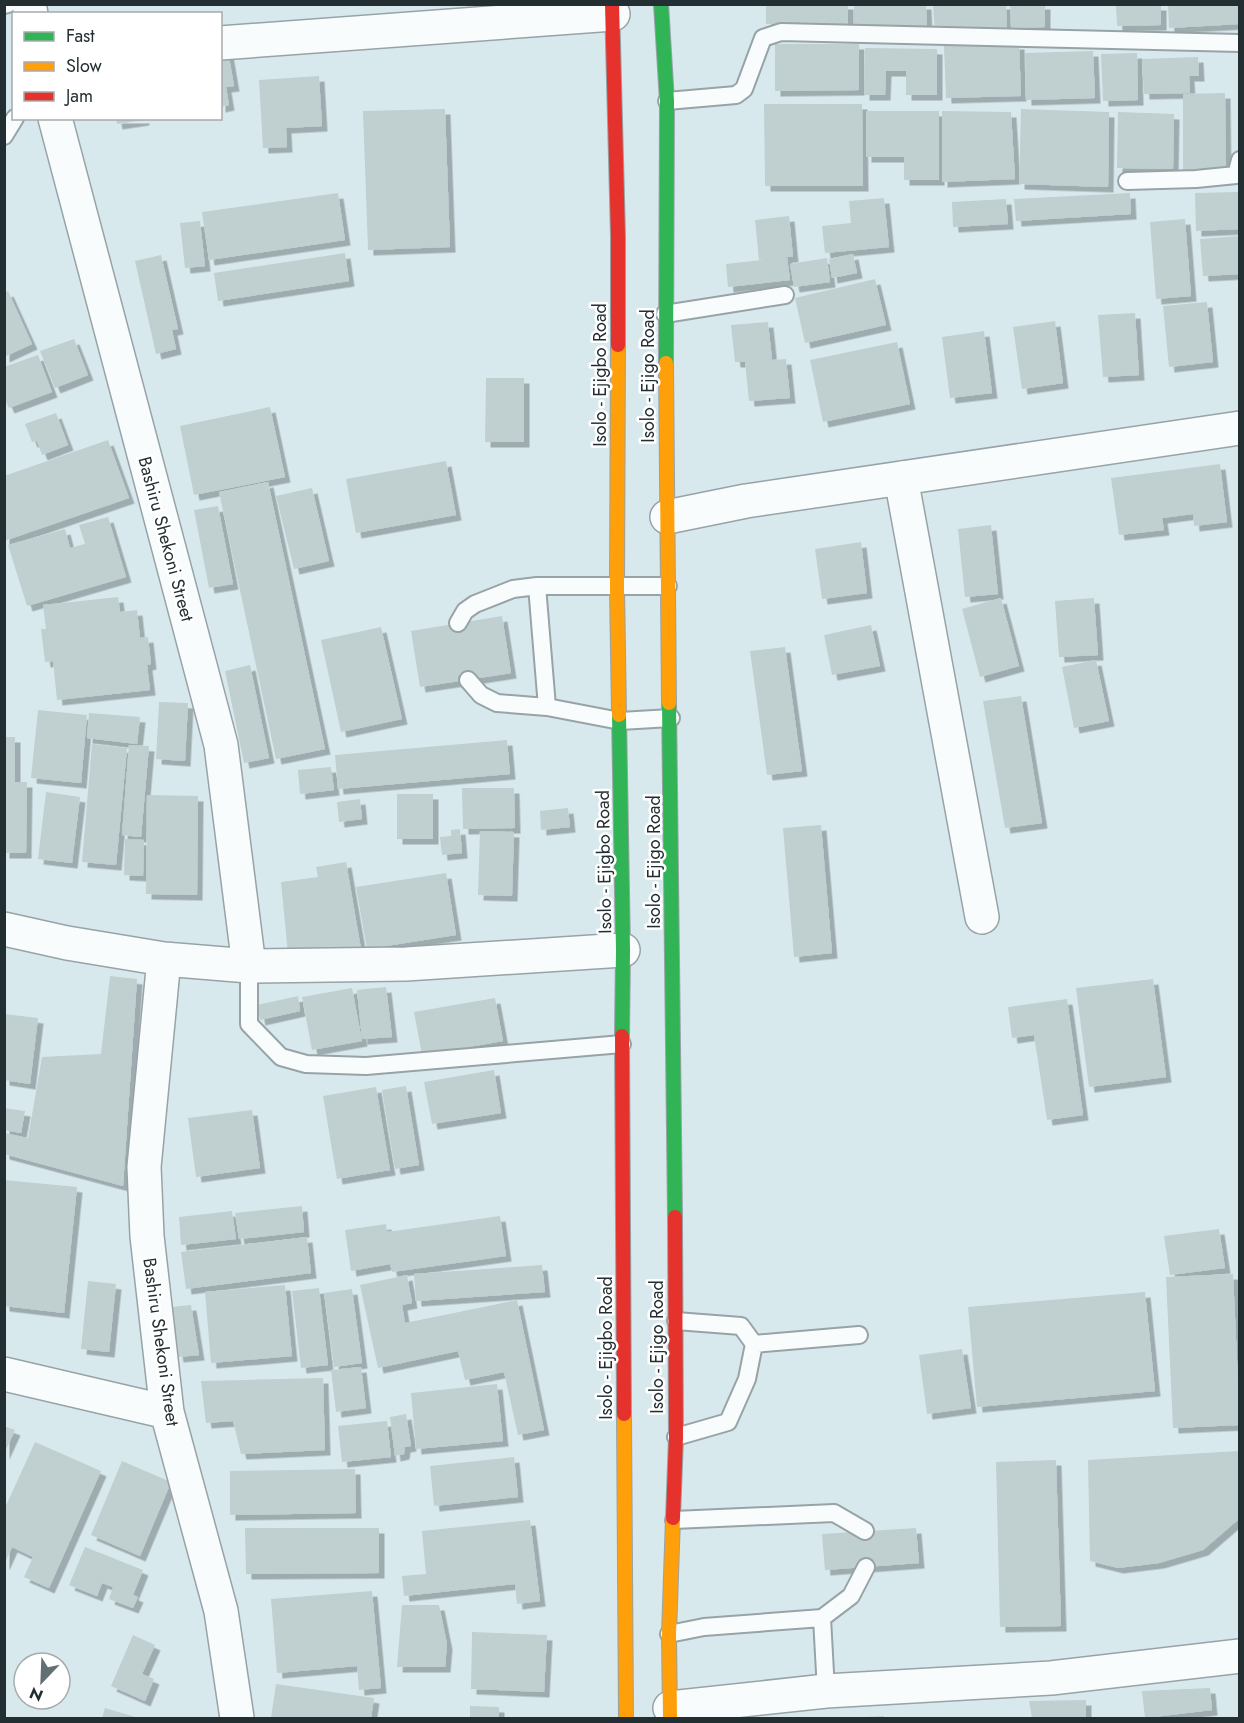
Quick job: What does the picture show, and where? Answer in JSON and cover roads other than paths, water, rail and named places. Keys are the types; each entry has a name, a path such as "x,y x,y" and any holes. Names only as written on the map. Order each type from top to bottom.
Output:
{"main road":[{"name":"Isolo - Ejigo Road","path":"661,4 667,101 665,314 676,1321 676,1437 669,1634 670,1713"},
{"name":"Isolo - Ejigbo Road","path":"613,9 618,236 617,587 623,950 626,1719"}],"street":[{"path":"222,43 613,9"},
{"name":"Bashiru Shekoni Street","path":"56,120 221,745 249,966"},
{"path":"667,517 746,501 1239,428"},
{"path":"901,478 982,917"},
{"path":"4,929 67,943 164,959 249,966 406,964 623,950"},
{"name":"Bashiru Shekoni Street","path":"164,959 144,1167 147,1236 167,1412 221,1611 237,1719"},
{"path":"4,1374 167,1412"},
{"path":"670,1713 826,1690 1051,1678 1239,1656"}],"lane":[{"path":"667,101 736,94 744,89 763,38 782,32 1239,43"},
{"path":"4,136 14,120"},
{"path":"1127,181 1236,175 1239,160"},
{"path":"665,314 785,295"},
{"path":"537,586 547,707"},
{"path":"458,623 465,611 475,604 513,589 537,586 668,586"},
{"path":"468,680 481,695 497,703 547,707 620,721 670,718"},
{"path":"249,966 249,1024 281,1057 306,1064 366,1066 622,1044"},
{"path":"676,1321 741,1326 754,1344 747,1379 728,1422 676,1437"},
{"path":"754,1344 859,1335"},
{"path":"674,1520 834,1513 865,1531"},
{"path":"669,1634 704,1627 822,1618 851,1596 866,1567"},
{"path":"822,1618 826,1690"}]}
